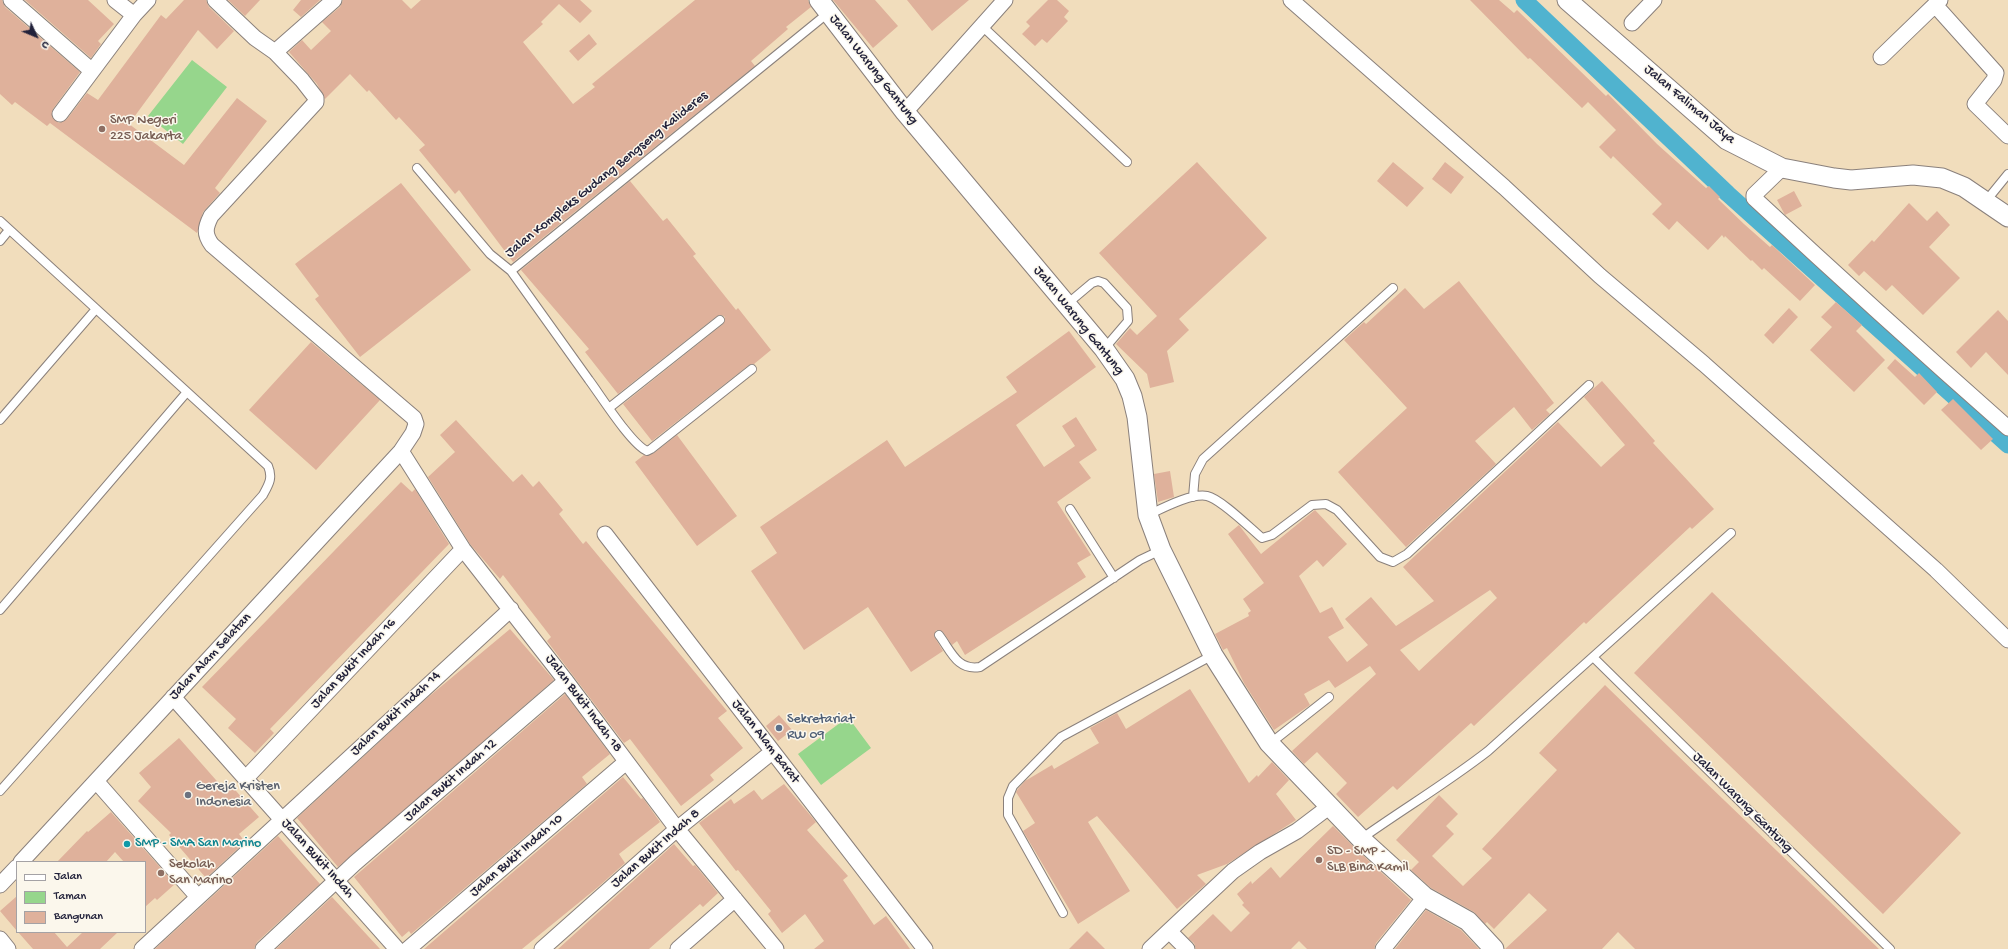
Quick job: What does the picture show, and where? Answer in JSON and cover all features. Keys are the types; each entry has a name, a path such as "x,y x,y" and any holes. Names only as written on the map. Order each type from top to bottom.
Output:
{"street":[{"path":"11,0 92,71"},
{"path":"115,0 134,15"},
{"path":"60,114 134,15 148,0"},
{"path":"215,0 255,38 275,52 334,0"},
{"path":"905,112 1005,0"},
{"path":"1292,0 1504,187 1600,276 1704,364 1930,565 2008,640"},
{"name":"Jalan Faliman Jaya","path":"1567,0 1727,140 1783,170 1851,180 1913,175 1942,178 1989,197 2008,217"},
{"path":"1632,23 1654,0"},
{"path":"1881,57 1937,2 1996,73 1994,80 1974,104 2008,136"},
{"name":"Jalan Warung Gantung","path":"824,6 905,112 1067,304 1104,349 1125,379 1132,396 1137,417 1148,515 1161,550 1213,655 1269,743 1361,839 1425,897 1468,921 1494,949"},
{"name":"Jalan Alam Selatan","path":"22,861 401,451 413,433 416,424 414,418 212,245 207,238 205,228 211,216 316,102 316,98 302,80 275,52"},
{"path":"1783,170 1753,197 1833,269 1898,331 2008,428"},
{"name":"Jalan Bukit Indah 18","path":"401,451 463,549 511,609 677,829 776,949"},
{"name":"Jalan Alam Barat","path":"605,534 925,949"},
{"name":"Jalan Bukit Indah 16","path":"246,778 463,549"},
{"name":"Jalan Bukit Indah 14","path":"142,949 511,609"},
{"name":"Jalan Bukit Indah 12","path":"263,949 336,880 566,681"},
{"name":"Jalan Bukit Indah","path":"173,697 397,949"},
{"name":"Jalan Bukit Indah 8","path":"542,949 677,829 772,752"},
{"name":"Jalan Bukit Indah 10","path":"408,949 626,762"},
{"path":"96,781 198,897"},
{"path":"1150,949 1234,871 1260,852 1297,831 1330,806"},
{"path":"0,885 16,868"},
{"path":"1383,949 1425,897"},
{"path":"678,949 735,899"},
{"path":"1169,931 1187,949"},
{"path":"0,940 8,949"}],"lane":[{"name":"Jalan Kompleks Gudang Bengseng Kalideres","path":"417,168 490,254 511,271 824,6"},
{"path":"982,26 1127,162"},
{"path":"1989,197 2008,174"},
{"path":"0,221 268,466 271,474 269,483 262,495 0,791"},
{"path":"0,241 9,230"},
{"path":"511,271 609,408 636,443 647,451 752,369"},
{"path":"1067,304 1092,283 1098,281 1104,283 1127,308 1128,321 1104,349"},
{"path":"1193,497 1195,474 1203,459 1393,288"},
{"path":"0,420 96,309"},
{"path":"609,408 720,320"},
{"path":"1148,515 1193,497 1208,496 1225,507 1262,538 1272,536 1312,505 1326,504 1337,510 1380,557 1393,562 1407,554 1589,385"},
{"path":"0,610 187,392"},
{"path":"1070,509 1114,578"},
{"path":"1361,839 1407,806 1449,781 1488,751 1594,658 1731,533"},
{"path":"939,635 960,664 969,669 980,667 1140,560 1161,550"},
{"path":"1063,913 1008,815 1008,798 1013,786 1061,737 1213,655"},
{"name":"Jalan Warung Gantung","path":"1594,658 1890,949"},
{"path":"1269,743 1329,697"}],"green space":[{"path":"192,60 227,87 183,144 148,116"},
{"path":"848,717 871,748 821,785 798,754"}],"building":[{"name":"SMP Negeri 225 Jakarta","path":"0,0 2,0 5,7 80,72 53,109 52,117 59,123 67,119 87,93 98,100 161,15 166,19 184,0 206,0 209,7 234,31 217,49 198,30 129,124 184,165 237,98 267,121 215,188 220,193 203,212 197,233 50,123 47,126 15,102 12,105 0,94"},
{"path":"25,0 88,0 114,24 98,41 101,44 91,58"},
{"path":"228,0 260,0 245,16"},
{"path":"301,0 320,0 301,17 293,10"},
{"path":"343,0 402,0 411,9 421,0 580,0 592,11 580,23 559,4 541,22 543,24 523,42 573,104 595,87 592,84 695,0 808,0 811,7 786,27 788,29 751,61 755,66 513,262 459,190 455,194 419,150 425,145 399,117 396,120 369,90 367,92 350,74 325,99 317,84 289,52 302,40 311,50 331,31 322,22 340,7"},
{"path":"833,0 875,0 898,26 873,48"},
{"path":"907,0 969,0 932,31"},
{"path":"1048,0 1057,0 1069,11 1064,17 1068,21 1047,43 1042,39 1035,46 1022,34 1030,26 1026,22"},
{"path":"1470,0 1499,0 1514,13 1517,10 1606,96 1608,94 1657,144 1706,188 1709,186 1720,197 1718,199 1744,224 1770,247 1772,245 1815,285 1800,301 1764,268 1762,270 1752,260 1751,261 1725,236 1724,238 1722,235 1708,250 1677,221 1669,230 1652,214 1662,204 1613,156 1611,159 1599,147 1616,130 1588,102 1582,108 1530,58 1528,59"},
{"path":"589,34 597,44 578,61 569,51"},
{"path":"1197,162 1267,238 1179,319 1189,330 1167,351 1174,382 1150,388 1147,374 1116,344 1130,328 1137,335 1157,316 1099,253"},
{"path":"1393,162 1424,188 1407,207 1377,181"},
{"path":"1445,162 1464,177 1451,194 1432,179"},
{"path":"630,181 663,221 667,218 696,254 693,256 736,310 738,308 771,350 754,364 749,365 652,441 623,404 723,324 725,317 722,315 717,316 618,394 585,352 589,349 521,270"},
{"path":"401,183 471,270 360,357 315,299 319,296 295,264"},
{"path":"1794,191 1802,206 1785,215 1777,200"},
{"path":"1909,203 1927,221 1937,211 1950,225 1929,247 1960,278 1923,315 1892,285 1886,291 1864,271 1859,276 1848,265 1872,240 1874,242"},
{"path":"1459,281 1554,403 1546,410 1550,414 1532,430 1514,407 1475,441 1496,464 1406,547 1338,472 1407,408 1344,340 1364,322 1366,324 1405,288 1424,309"},
{"path":"1836,302 1862,325 1856,331 1885,360 1854,392 1810,350 1832,327 1821,317"},
{"path":"1789,308 1798,317 1773,344 1764,335"},
{"path":"1998,310 2008,321 2008,375 1986,352 1971,368 1956,352"},
{"path":"1069,331 1096,367 1016,425 1044,467 1075,446 1062,426 1076,417 1097,450 1079,462 1091,478 1057,502 1091,555 1077,563 1086,577 965,655 957,641 952,645 943,632 936,630 934,636 943,651 911,672 868,607 804,650 751,571 777,553 760,527 887,440 905,467 1017,392 1006,377"},
{"path":"311,342 380,400 316,470 249,410"},
{"path":"1895,359 1915,377 1919,373 1937,392 1924,405 1887,368"},
{"path":"1602,381 1655,441 1653,443 1714,509 1692,529 1690,527 1586,624 1584,622 1474,726 1471,723 1397,790 1393,786 1358,817 1336,794 1347,783 1317,752 1304,764 1292,751 1376,674 1370,666 1335,688 1329,680 1304,694 1310,705 1274,730 1244,683 1227,648 1223,650 1215,634 1249,616 1248,613 1251,611 1243,599 1264,583 1228,534 1239,525 1261,554 1315,510 1347,544 1323,567 1317,560 1299,576 1320,613 1332,607 1344,628 1328,637 1347,662 1368,645 1345,619 1371,597 1396,626 1434,601 1403,567 1558,422 1601,467 1625,445 1584,397","holes":["1490,590 1497,598 1419,671 1400,650"]},
{"path":"1953,399 1993,439 1981,450 1941,410"},
{"path":"456,420 513,482 522,474 533,487 539,481 563,510 559,514 583,544 586,541 727,711 718,718 743,748 710,775 714,780 681,806 630,739 624,743 547,641 551,637 503,575 500,579 470,544 428,477 455,452 440,435"},
{"path":"677,435 737,516 697,546 635,462 644,455 647,456 654,453"},
{"path":"1170,471 1174,497 1158,502 1154,474"},
{"path":"401,482 412,492 415,489 449,544 270,729 274,733 255,753 228,728 236,719 202,687"},
{"path":"1712,592 1961,833 1883,914 1634,673"},
{"path":"510,629 554,680 338,867 297,818 426,699"},
{"path":"1605,685 1879,949 1635,949 1618,932 1602,949 1505,949 1547,910 1529,893 1494,929 1487,922 1485,924 1474,912 1431,888 1411,870 1419,862 1396,840 1439,795 1458,814 1446,826 1454,834 1432,856 1463,886 1492,858 1482,849 1557,770 1539,753"},
{"path":"1190,689 1249,783 1257,775 1258,777 1272,762 1289,780 1276,794 1296,820 1227,864 1197,875 1206,884 1177,909 1097,816 1088,822 1130,891 1078,924 1023,831 1035,823 1016,792 1025,781 1052,765 1054,769 1099,743 1090,728 1117,713 1126,729"},
{"path":"565,694 610,754 582,777 587,784 411,934 409,931 402,937 354,877"},
{"name":"Sekretariat RW 09","path":"779,715 792,730 778,741 766,726"},
{"name":"Gereja Kristen Indonesia","path":"179,738 223,788 229,783 259,817 239,834 245,842 206,878 169,835 171,833 138,801 151,787 139,773"},
{"path":"623,777 641,799 643,798 660,822 619,854 625,863 598,887 522,949 424,949"},
{"path":"784,784 816,822 807,830 848,876 843,880 874,925 886,916 910,949 814,949 824,941 805,914 782,933 768,914 771,911 738,870 736,871 699,823 731,799 734,804 754,790 762,800"},
{"name":"SMP - SMA San Marino","path":"111,812 175,884 157,900 155,898 146,906 146,861 123,861 115,852 107,861 58,861 87,831 88,832"},
{"path":"1333,826 1411,900 1376,943 1374,949 1307,949 1299,941 1291,949 1196,949 1194,943 1188,938 1213,914 1231,932 1250,913 1242,905 1244,903 1237,894 1251,881 1252,884 1271,867 1280,878"},
{"path":"278,836 320,884 257,942 254,949 155,949"},
{"path":"674,844 693,866 695,865 718,893 703,907 700,904 649,949 558,949"},
{"path":"16,897 16,930 0,911"},
{"path":"332,897 380,949 276,949"},
{"path":"1426,910 1461,930 1479,949 1395,949"},
{"path":"1087,931 1105,949 1069,949"},
{"path":"19,933 55,933 67,947 82,933 117,933 100,949 33,949"}],"waterway":[{"path":"1524,0 1728,194 2008,445"}],"place":[{"name":"SMP Negeri 225 Jakarta","path":"102,129"},
{"name":"Sekretariat RW 09","path":"779,728"},
{"name":"Gereja Kristen Indonesia","path":"188,795"},
{"name":"SMP - SMA San Marino","path":"127,844"},
{"name":"SD - SMP - SLB Bina Kamil","path":"1319,860"},
{"name":"Sekolah San Marino","path":"161,873"}]}
